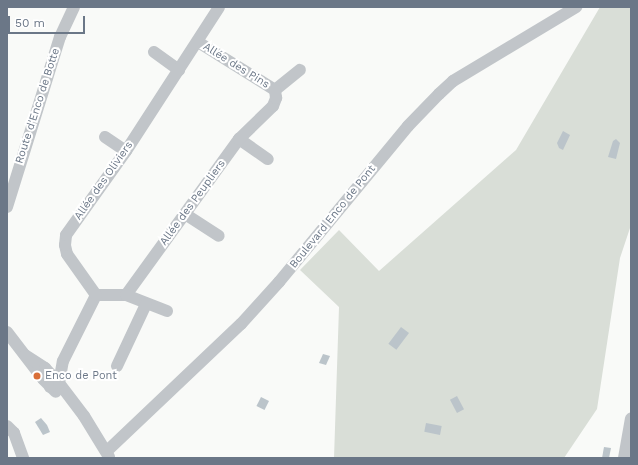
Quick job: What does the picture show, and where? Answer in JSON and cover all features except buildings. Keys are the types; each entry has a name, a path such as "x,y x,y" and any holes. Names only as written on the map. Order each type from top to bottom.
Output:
{"street":[{"name":"Route d'Enco de Botte","path":"7,207 10,192 60,37 74,7"},
{"name":"Allée des Oliviers","path":"96,295 67,254 65,245 66,235 126,151 198,42 219,7"},
{"name":"Boulevard Enco de Pont","path":"108,454 241,324 279,282 408,126 452,81 576,7"},
{"name":"Allée des Pins","path":"198,42 275,90"},
{"path":"154,52 179,70"},
{"path":"275,90 300,70"},
{"name":"Allée des Peupliers","path":"126,295 238,139 273,106 276,98 275,90"},
{"path":"105,137 126,151"},
{"path":"238,139 268,159"},
{"path":"185,214 219,236"},
{"path":"49,379 63,360 96,295 126,295 167,311"},
{"path":"117,366 146,304"},
{"path":"7,332 25,355 84,416 108,454"},
{"path":"49,379 54,366 63,360"},
{"path":"624,458 631,419"},
{"path":"7,426 14,433 23,458"}],"shaded area":[{"path":"600,7 631,7 631,225 620,258 597,409 564,458 334,458 339,307 300,270 339,230 379,271 516,150"},
{"path":"563,131 570,135 563,150 559,148 557,143"},
{"path":"616,139 620,143 616,159 608,157 613,141"},
{"path":"401,327 409,333 396,350 388,344"},
{"path":"323,354 330,356 326,365 319,363"},
{"path":"457,396 464,409 457,413 450,400"},
{"path":"261,397 269,401 264,410 256,406"},
{"path":"41,418 47,425 50,432 43,435 35,422"},
{"path":"426,423 442,426 440,435 424,432"},
{"path":"604,447 611,448 609,458 602,458"}],"place":[{"name":"Enco de Pont","path":"37,376"}]}
